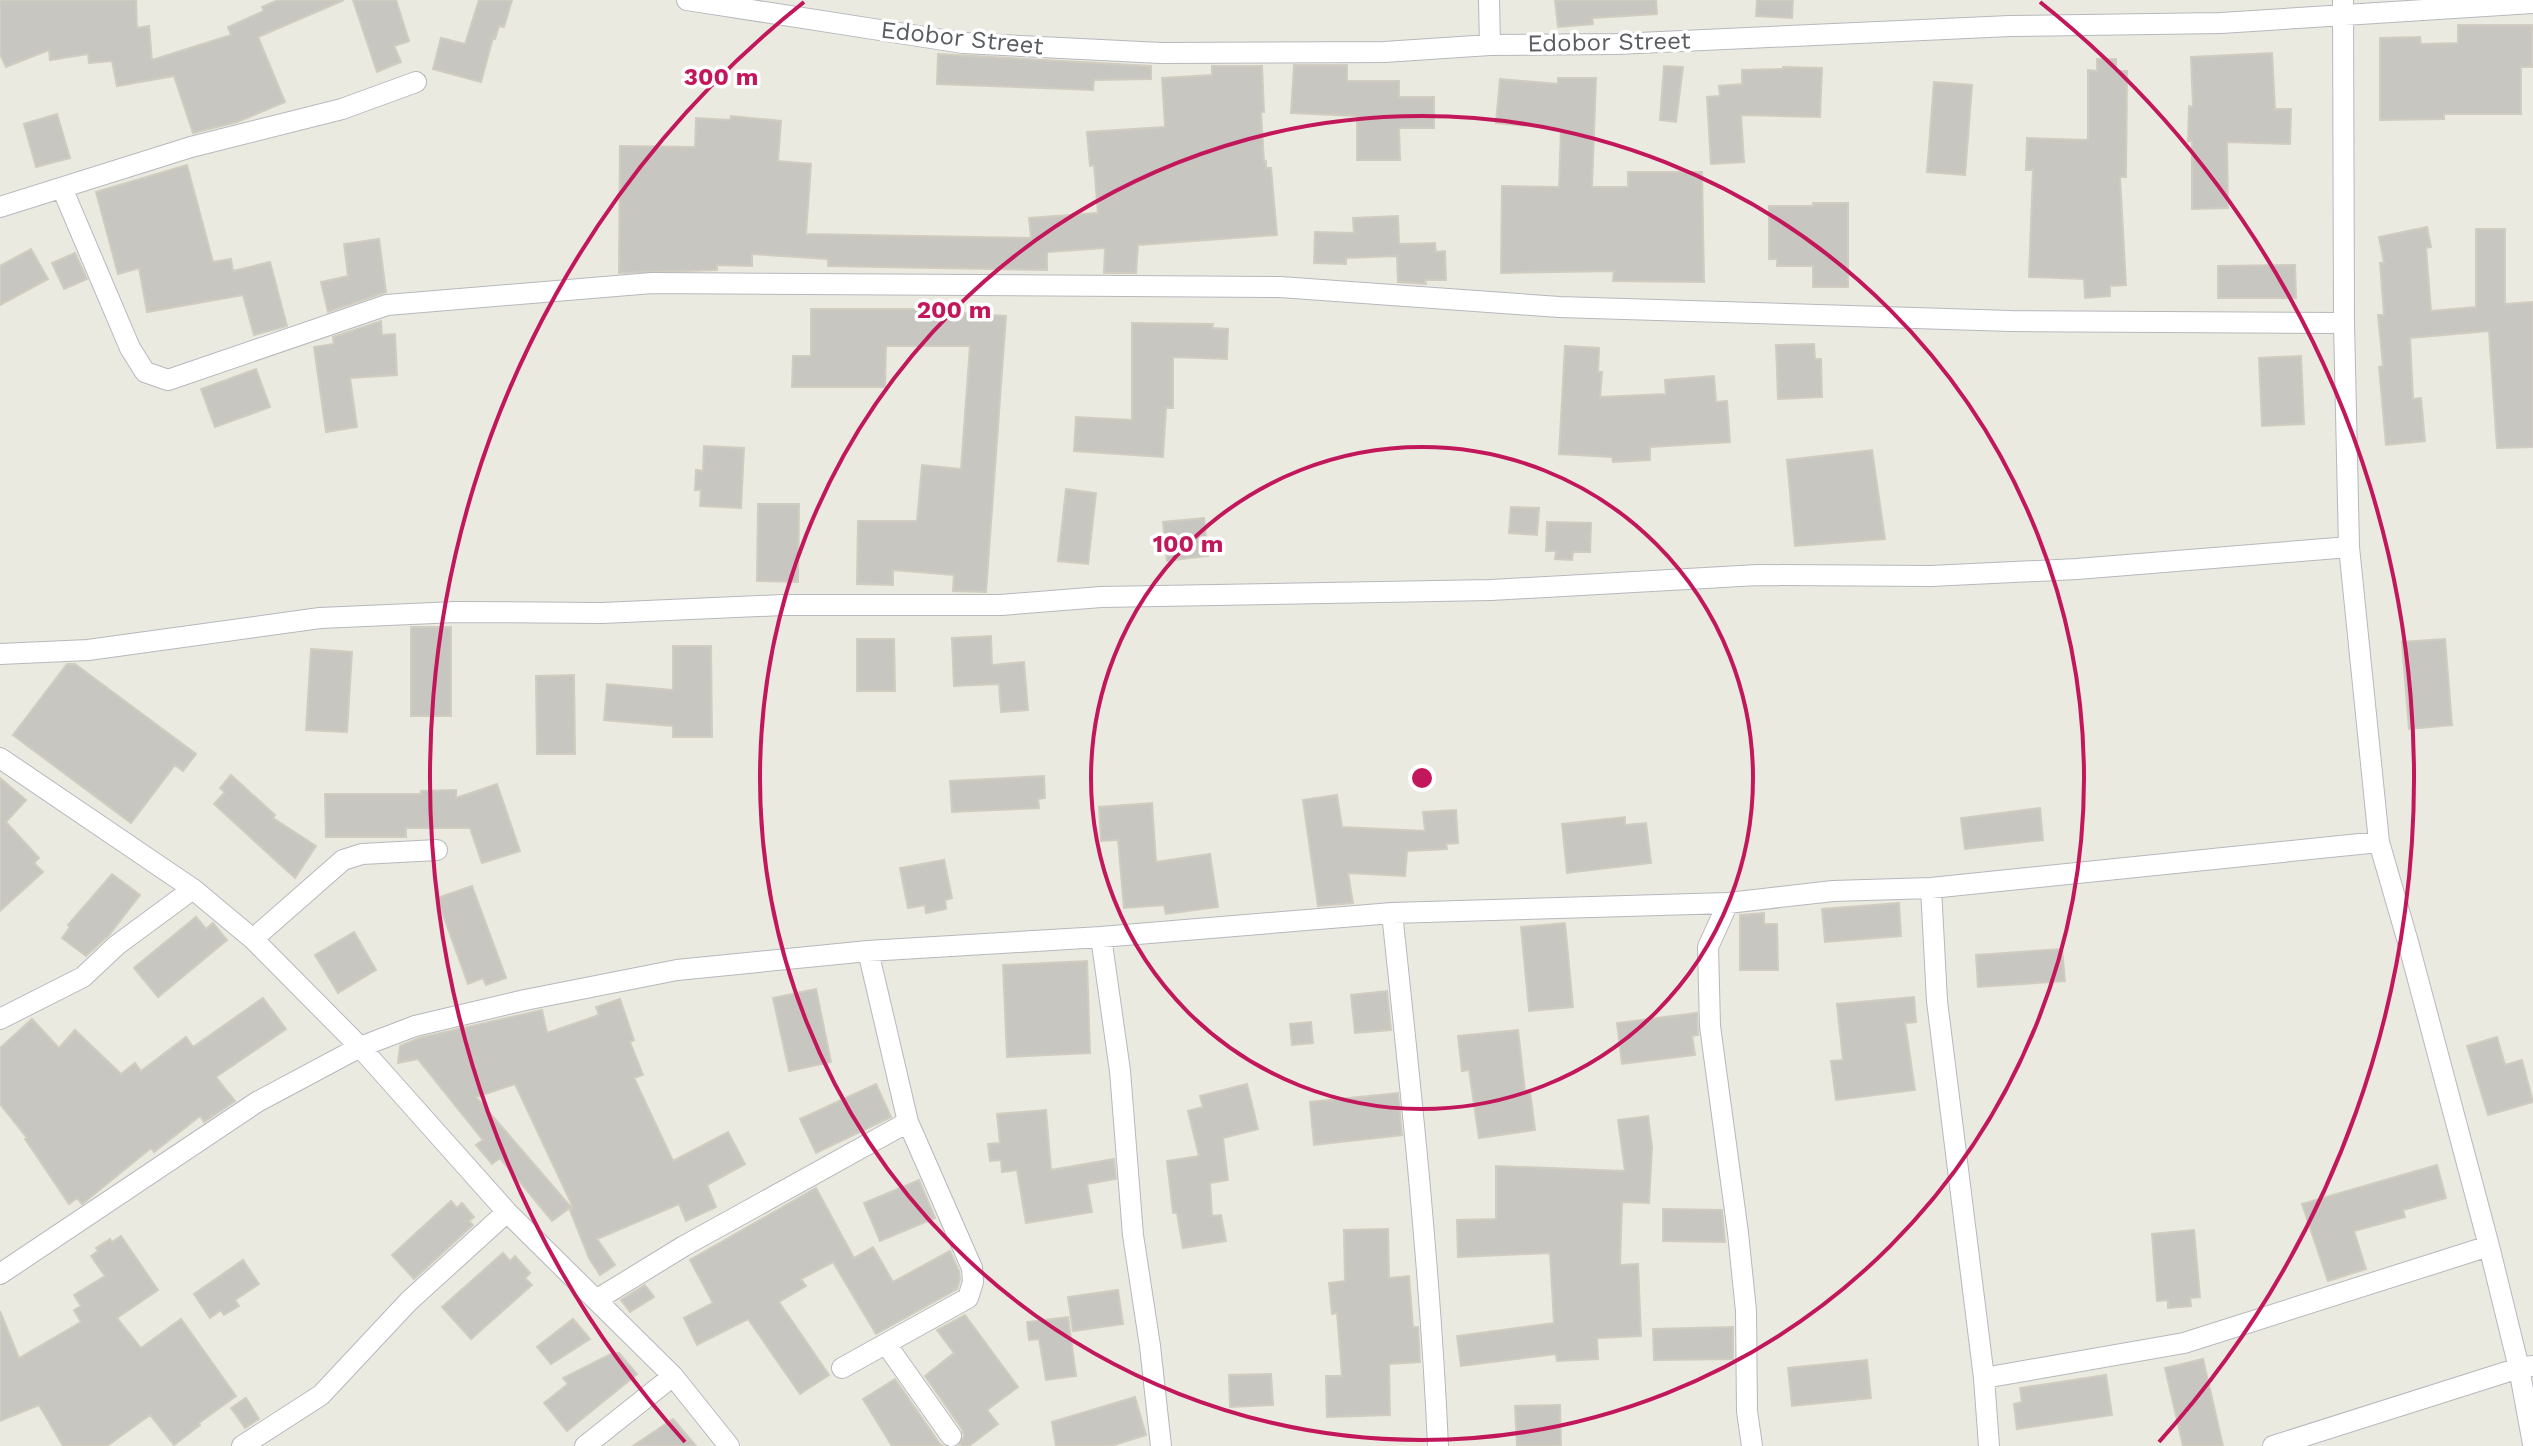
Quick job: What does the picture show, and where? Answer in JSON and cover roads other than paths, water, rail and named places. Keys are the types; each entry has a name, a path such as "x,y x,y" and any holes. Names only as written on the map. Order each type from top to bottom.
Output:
{"street":[{"name":"Edobor Street","path":"687,0 963,43 1161,53 1384,52 1490,45 1617,44 1994,27 2221,23 2343,8 2533,3"},
{"path":"1489,0 1490,45"},
{"path":"2343,8 2344,323 2349,547 2379,842 2489,1246 2526,1367 2533,1444"},
{"path":"0,207 191,147 342,109 416,82"},
{"path":"62,188 130,348 145,372 168,380 387,305 652,283 1280,287 1559,307 2011,321 2344,323"},
{"path":"0,654 88,650 320,618 441,613 602,613 783,605 1001,605 1101,597 1491,590 1758,575 1931,576 2077,569 2349,547"},
{"path":"0,758 193,889 253,939 360,1047 507,1212 673,1376 729,1446"},
{"path":"0,1274 257,1102 360,1047 415,1026 525,1000 677,970 868,951 1101,937 1392,913 1728,903 1833,891 1931,888 2379,842"},
{"path":"253,939 343,860 362,854 437,850"},
{"path":"1931,888 1937,1001 1984,1378 1989,1446"},
{"path":"0,1019 83,977 117,945 193,889"},
{"path":"1728,903 1708,947 1710,1026 1744,1295 1747,1411 1752,1446"},
{"path":"1392,913 1421,1185 1433,1328 1438,1446"},
{"path":"1101,937 1120,1071 1133,1235 1161,1446"},
{"path":"842,1368 968,1298 973,1282 972,1268 908,1122 868,951"},
{"path":"596,1300 684,1246 908,1122"},
{"path":"242,1446 321,1395 409,1301 507,1212"},
{"path":"1984,1378 2184,1343 2489,1246"},
{"path":"886,1344 951,1436"},
{"path":"2273,1446 2526,1367"},
{"path":"585,1446 673,1376"}]}
